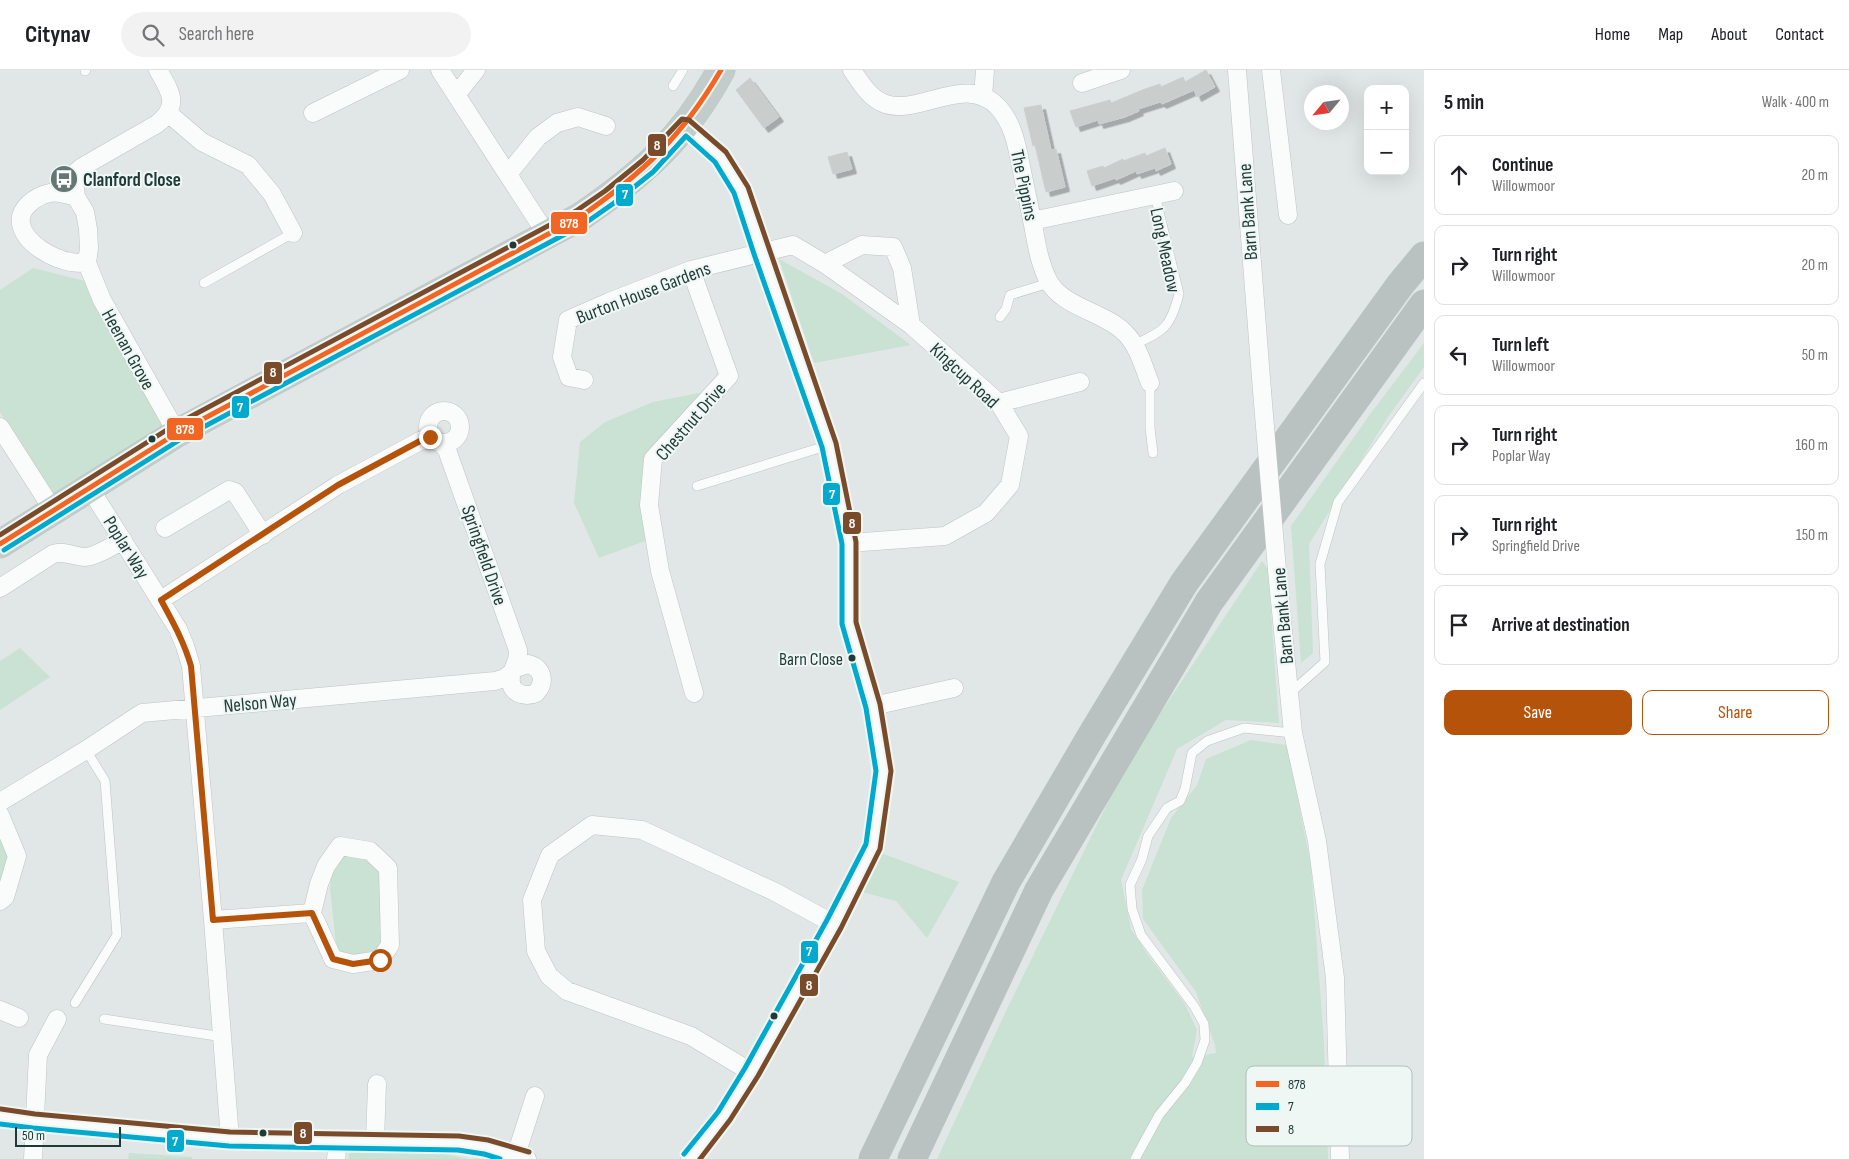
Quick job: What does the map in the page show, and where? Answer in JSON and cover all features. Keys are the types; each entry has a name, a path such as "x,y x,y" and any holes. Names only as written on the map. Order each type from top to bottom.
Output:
{"highway":[{"path":"0,544 177,433 580,217 648,166 685,126 712,87 721,70"},
{"path":"873,1159 1006,882 1093,732 1184,583 1400,285 1424,256"},
{"path":"912,1159 1040,890 1209,602 1424,304"}],"street":[{"path":"87,262 72,262 50,254 26,238 21,224 25,208 31,202 50,193 60,192 76,197 74,181 76,173 82,167 157,124 168,113 172,103 171,94 158,70"},
{"path":"313,113 400,70"},
{"path":"440,70 547,235"},
{"path":"456,95 476,70"},
{"path":"852,70 869,93 883,103 902,106 945,96 966,94 983,96 985,70"},
{"path":"1082,83 1100,73 1121,70"},
{"name":"Barn Bank Lane","path":"1237,70 1262,391 1289,694 1293,733 1317,841 1335,978 1337,1066"},
{"name":"Barn Bank Lane","path":"1270,70 1288,215"},
{"name":"The Pippins","path":"983,96 998,107 1008,121 1017,145 1041,262 1049,283 1060,294 1109,321 1124,332 1135,344 1150,384"},
{"path":"168,113 202,142 248,165 272,194 293,233"},
{"path":"508,174 538,136 557,123 578,117 606,126"},
{"path":"685,126 720,157 741,190 829,445 849,543 849,623 873,706 884,771 873,846 834,924 751,1072 724,1116 690,1159"},
{"name":"Long Meadow","path":"1032,221 1174,190"},
{"name":"Heenan Grove","path":"76,197 85,212 88,229 89,248 87,262 102,300 177,433"},
{"name":"Kingcup Road","path":"761,252 793,245 825,264 910,325 999,403 1019,436 1010,484 986,513 945,536 849,543"},
{"path":"825,264 862,245 893,247 902,268 910,325"},
{"name":"Burton House Gardens","path":"584,380 569,377 562,357 568,320 691,270 761,252"},
{"name":"Chestnut Drive","path":"691,270 729,376 653,458 649,505 660,571 694,693"},
{"path":"999,403 1080,382"},
{"path":"0,427 53,510"},
{"name":"Springfield Drive","path":"161,600 263,535 334,479 420,441 437,442 447,450 518,650 519,658 514,670"},
{"name":"Poplar Way","path":"89,487 161,600 185,646 191,666 230,1139"},
{"path":"165,528 228,490 235,492 263,535"},
{"path":"0,588 54,554 61,552 90,557 123,540"},
{"name":"Nelson Way","path":"0,802 86,750 142,713 496,681 505,678 514,670"},
{"path":"873,706 954,688"},
{"path":"0,815 17,856 5,897 0,901"},
{"path":"751,1072 691,1036 567,991 549,976 536,951 532,900 550,854 592,824 642,830 766,888 834,924"},
{"path":"340,846 370,850 388,868 390,945 380,960 353,964 333,959 312,913 319,884 326,866 340,846"},
{"path":"213,920 312,913"},
{"path":"0,1010 19,1018"},
{"path":"33,1159 38,1055 57,1019"},
{"path":"375,1140 377,1084"},
{"path":"0,1116 34,1121 230,1139 375,1140 458,1143 486,1147 521,1157 535,1096"},
{"path":"336,1159 338,1140"},
{"name":"Barn Bank Lane","path":"1340,1146 1340,1159"}],"lane":[{"path":"673,86 683,70"},
{"name":"Long Meadow","path":"1135,344 1155,336 1168,324 1179,294 1155,195"},
{"path":"204,282 293,233"},
{"path":"1000,317 1006,309 1010,295 1049,283"},
{"path":"1289,694 1325,662 1320,564 1338,502 1424,382"},
{"path":"1150,384 1150,428 1153,453"},
{"path":"697,486 829,445"},
{"path":"1135,1159 1159,1115 1193,1070 1205,1040 1204,1024 1194,1006 1141,935 1132,909 1130,885 1142,859 1148,836 1167,808 1180,801 1192,753 1207,741 1244,728 1293,733"},
{"path":"75,1003 117,935 105,781 86,750"},
{"path":"104,1019 222,1037"}],"green space":[{"path":"779,259 842,294 911,345 814,363"},
{"path":"33,268 85,281 113,337 167,428 54,502 0,412 0,290"},
{"path":"1424,343 1424,367 1388,417 1309,544 1313,653 1301,663 1291,526 1371,413"},
{"path":"709,391 643,477 645,541 599,558 574,503 580,442 605,422 653,402"},
{"path":"1262,561 1268,569 1279,723 1226,720 1177,749 1121,880 1131,929 1185,1004 1197,1030 1192,1057 1216,1053 1215,1045 1196,992 1143,919 1142,890 1171,818 1197,785 1206,759 1251,740 1287,745 1311,866 1325,1066 1246,1066 1246,1146 1328,1146 1328,1159 937,1159 1007,1009 1127,763"},
{"path":"20,648 50,677 0,710 0,661"},
{"path":"0,832 9,860 0,893"},
{"path":"341,852 364,856 382,868 390,945 371,957 353,958 337,954 330,888 333,863"},
{"path":"881,853 959,882 927,938 896,901 862,892"},
{"path":"349,1152 437,1152 469,1159 348,1159"},
{"path":"129,1153 192,1157 192,1159 128,1159"}],"building":[{"path":"1206,70 1215,87 1197,97 1194,90 1162,104 1160,102 1138,109 1139,111 1125,117 1099,124 1098,120 1076,127 1070,111 1110,100 1111,103 1160,84 1161,87 1183,77 1185,82"},
{"path":"750,78 779,117 764,128 736,90"},
{"path":"1041,105 1051,150 1056,149 1065,187 1046,192 1024,108"},
{"path":"1165,148 1171,164 1156,171 1155,168 1137,174 1136,171 1116,180 1115,178 1092,186 1087,171 1103,166 1104,168 1123,159 1123,161 1145,153 1146,156"},
{"path":"847,152 852,169 833,174 828,157"}],"transit line":[{"name":"878","path":"0,544 177,433 580,217 623,185 660,152 691,115 721,70"},
{"name":"8","path":"0,535 173,426 576,211 605,191 643,160 682,119 689,120 726,152 748,187 836,443 856,542 856,622 880,704 891,771 880,849 841,928 758,1076 730,1120 700,1159"},
{"name":"7","path":"4,550 181,439 584,224 653,172 686,136 715,162 734,193 822,447 842,544 842,624 866,708 876,771 866,844 827,920 745,1068 718,1112 684,1154"},
{"name":"8","path":"1,1109 35,1114 230,1132 459,1136 488,1140 529,1152"},
{"name":"7","path":"0,1124 229,1146 458,1150 484,1154 500,1159"}],"place":[{"name":"Clanford Close","path":"64,179"},
{"name":"Barn Close","path":"852,658"}],"route":[{"path":"380,960 353,964 333,959 312,913 213,920 191,666 178,630 161,600 338,485 420,441 433,439 430,437"}]}
